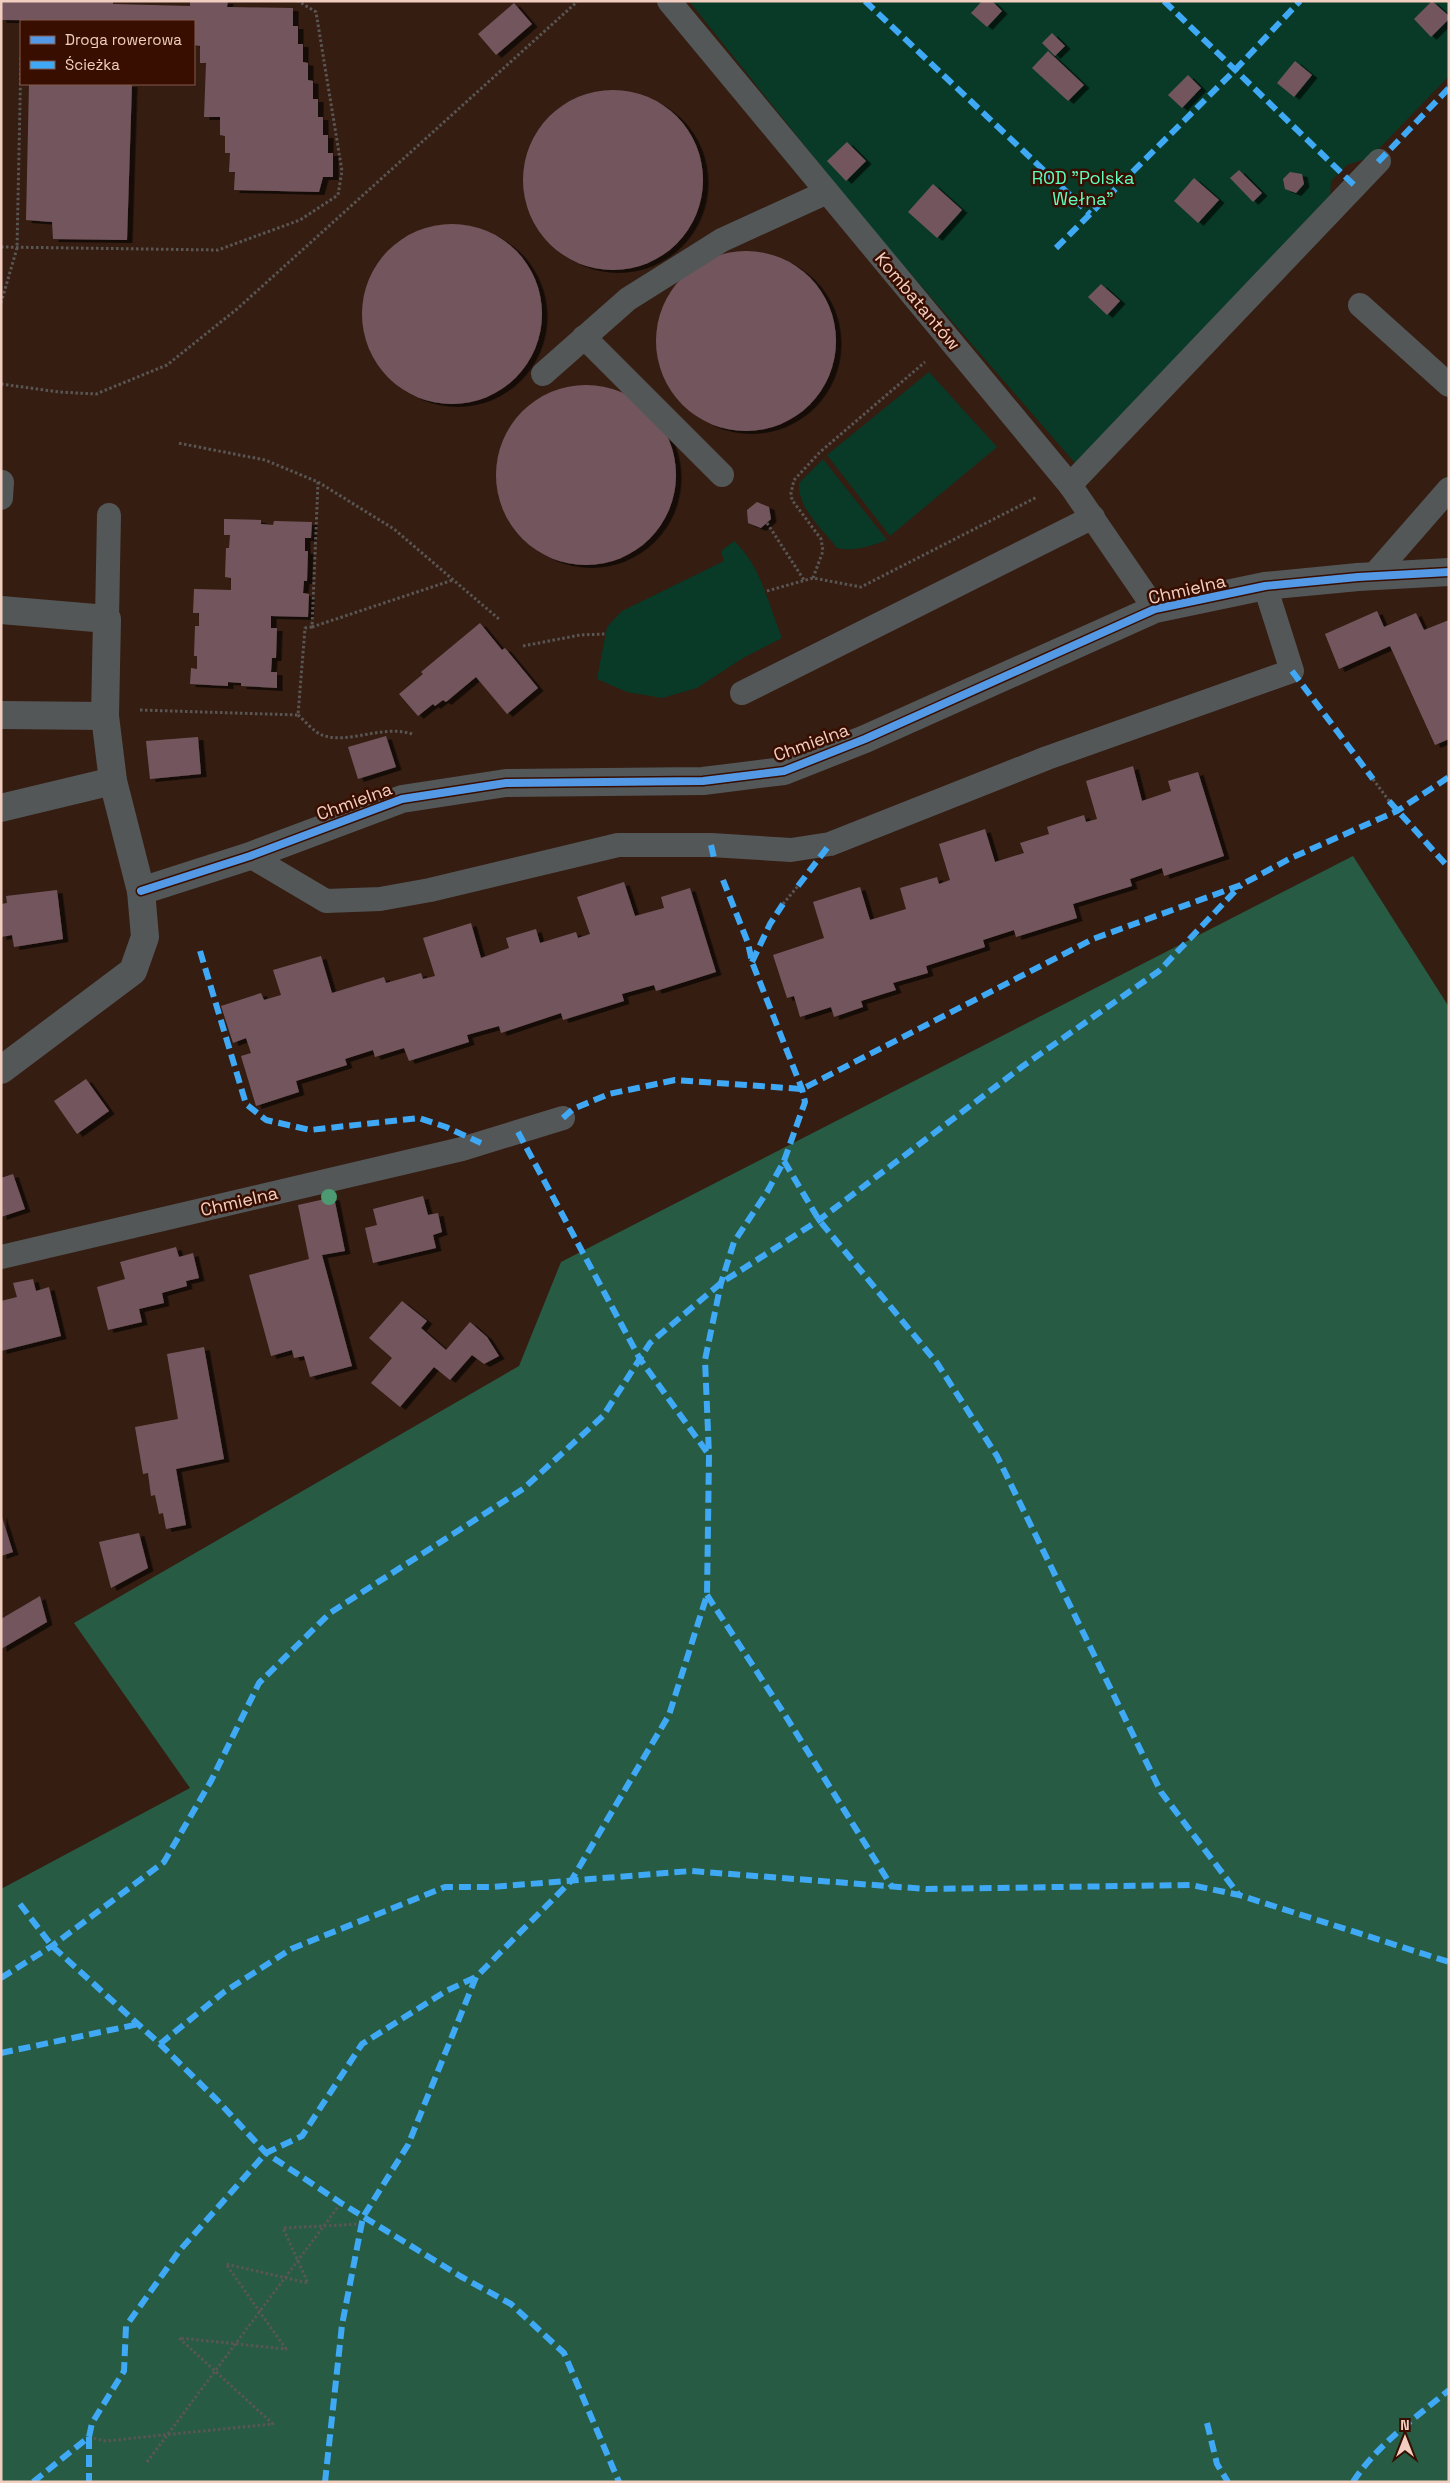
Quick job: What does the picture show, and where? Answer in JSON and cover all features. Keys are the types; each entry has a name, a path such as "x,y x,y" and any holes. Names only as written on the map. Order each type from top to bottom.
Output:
{"street":[{"name":"Chmielna","path":"141,891 250,856 402,799 506,783 703,781 784,771 865,739 1155,609 1265,586 1373,576 1449,572"},
{"path":"1,610 107,618 105,716 113,781 141,891 145,937 133,972 1,1070"},
{"path":"1,715 105,716"},
{"path":"1,808 113,781"}],"lane":[{"name":"Kombatantów","path":"669,1 1070,485 1155,609"},
{"path":"1070,485 1379,161"},
{"path":"543,374 628,299 722,240 827,192"},
{"path":"1360,306 1449,385"},
{"path":"584,337 722,475"},
{"path":"1373,576 1449,490"},
{"path":"107,618 109,516"},
{"path":"742,693 1093,518"},
{"path":"250,856 326,901 380,899 430,890 618,845 711,844 791,850 830,844 1047,758 1292,671 1265,586"},
{"name":"Chmielna","path":"1,1257 462,1149 563,1118"}],"path":[{"path":"1,247 218,250 300,220 338,195 342,171 316,12 298,1"},
{"path":"1,384 58,392 96,394 167,365 237,309 578,1"},
{"path":"1,304 17,248 20,85"},
{"path":"812,578 823,551 821,539 792,500 791,493 794,480 820,452 930,359"},
{"path":"178,443 265,460 318,482 394,530 500,620"},
{"path":"312,627 318,482"},
{"path":"767,591 812,578 861,587 1038,497"},
{"path":"766,524 804,580"},
{"path":"298,715 305,628 453,580"},
{"path":"523,646 580,635 605,634"},
{"path":"134,710 298,715 321,735 336,738 378,731 402,731 412,734"},
{"path":"1373,779 1389,801"},
{"path":"783,904 798,886"},
{"path":"147,2462 341,2203"},
{"path":"88,2436 105,2440 273,2424 179,2338 286,2350 226,2264 308,2283 283,2228 361,2224"}],"green space":[{"name":"ROD \"Polska Wełna\"","path":"689,1 1449,1 1449,76 1371,157 1347,165 1331,181 1330,200 1075,463 864,220"},
{"path":"929,372 997,447 890,536 827,455"},
{"path":"823,459 887,540 856,549 837,548 818,526 802,501 799,483"},
{"path":"734,541 744,551 758,574 782,638 743,658 697,688 662,698 627,692 597,679 607,627 622,611 724,561 721,551"},
{"path":"1353,856 1449,1007 1449,2482 1,2482 1,1889 190,1788 74,1623 519,1366 561,1262"}],"building":[{"path":"1,1 113,1 113,4 190,6 190,1 228,1 227,7 293,8 293,26 298,26 298,44 303,44 303,62 308,63 308,80 313,81 313,99 318,99 318,117 323,117 323,135 328,135 328,153 333,153 333,177 323,177 319,192 234,190 235,172 229,172 230,153 225,153 225,136 220,135 220,117 204,117 206,63 200,63 200,46 195,45 195,20 1,20"},
{"path":"982,1 992,1 1002,11 987,27 971,13"},
{"path":"1432,1 1449,16 1449,19 1431,37 1414,19"},
{"path":"514,3 532,24 496,55 478,34"},
{"path":"1052,33 1065,46 1055,56 1042,43"},
{"path":"1048,51 1084,85 1068,101 1032,68"},
{"path":"1295,61 1312,75 1294,97 1277,83"},
{"path":"1188,75 1201,88 1182,108 1168,95"},
{"path":"29,85 132,85 127,240 53,239 52,222 26,220"},
{"path":"604,90 622,90 647,97 663,105 677,116 688,130 696,146 703,171 703,189 696,214 688,230 677,244 663,255 639,266 622,270 604,270 587,266 563,255 543,237 527,206 523,189 523,171 527,154 538,130 556,110 587,94"},
{"path":"847,142 866,161 846,181 827,161"},
{"path":"1239,170 1262,193 1253,202 1230,178"},
{"path":"1290,172 1302,174 1304,184 1296,193 1285,189 1283,179"},
{"path":"1194,178 1219,200 1198,223 1174,201"},
{"path":"933,184 962,210 937,238 908,212"},
{"path":"443,224 461,224 495,234 516,250 532,271 540,296 542,314 540,332 532,357 516,378 495,394 487,397 461,404 443,404 409,394 382,371 372,357 366,340 362,323 362,305 372,271 395,244 409,234 426,228"},
{"path":"746,251 764,253 780,258 796,266 810,277 821,291 829,307 834,323 836,341 834,359 829,375 821,391 810,405 796,416 780,424 764,429 746,431 728,429 712,424 696,416 682,405 671,391 663,375 658,359 656,341 658,323 663,307 671,291 682,277 696,266 712,258 728,253"},
{"path":"1101,284 1120,301 1107,315 1088,297"},
{"path":"586,385 604,387 620,392 636,400 650,411 661,425 669,441 674,457 676,475 674,493 669,509 661,525 650,539 636,550 620,558 604,563 586,565 568,563 552,558 536,550 522,539 511,525 503,509 498,493 496,475 498,457 503,441 511,425 522,411 536,400 552,392 568,387"},
{"path":"757,502 769,507 771,519 761,528 748,523 747,510"},
{"path":"224,519 261,520 261,524 273,525 274,521 312,522 311,538 305,538 305,551 308,551 307,581 304,581 303,593 309,594 308,617 271,616 271,628 277,628 276,658 272,658 271,672 277,672 277,688 241,686 241,683 228,682 228,686 190,684 191,668 197,669 197,656 194,656 195,626 199,626 199,613 193,613 194,589 231,590 231,578 225,577 226,548 229,548 230,535 224,535"},
{"path":"1377,611 1384,627 1416,613 1424,630 1449,620 1449,739 1435,745 1390,646 1339,669 1325,634"},
{"path":"480,623 502,650 505,648 538,688 507,714 476,677 446,702 443,700 435,706 433,704 418,716 399,694 423,674 421,672"},
{"path":"386,736 396,767 358,779 348,747"},
{"path":"198,737 201,774 150,779 146,741"},
{"path":"1133,766 1142,801 1171,791 1168,781 1198,772 1224,856 1164,876 1162,868 1130,879 1132,886 1073,904 1077,918 1016,937 1014,930 983,940 985,947 926,966 928,973 893,983 896,990 861,1001 863,1007 834,1017 831,1007 800,1017 794,996 787,998 773,955 824,938 813,902 860,887 870,920 906,909 900,888 937,877 939,884 950,880 939,844 985,829 995,862 1024,853 1020,843 1049,834 1047,827 1084,815 1086,822 1097,819 1086,781"},
{"path":"624,882 635,916 664,908 661,897 690,888 716,972 656,991 654,985 622,994 624,1001 563,1020 561,1013 501,1033 499,1026 467,1035 469,1042 409,1061 404,1048 375,1057 373,1050 345,1059 347,1065 296,1081 299,1092 256,1106 241,1056 251,1053 246,1038 233,1043 221,1006 261,993 264,1000 281,995 273,970 321,956 332,993 384,977 386,983 421,973 423,979 435,976 423,938 471,923 481,958 509,948 506,938 536,929 540,943 576,932 578,938 590,934 577,897"},
{"path":"57,890 63,939 14,947 12,935 1,937 1,904 7,903 6,896"},
{"path":"86,1079 109,1111 77,1134 54,1101"},
{"path":"13,1174 25,1209 1,1217 1,1178"},
{"path":"423,1196 428,1215 438,1213 442,1232 433,1235 436,1248 373,1263 365,1228 377,1225 373,1209"},
{"path":"334,1197 345,1251 322,1255 352,1366 310,1377 304,1356 294,1358 292,1350 271,1356 249,1275 309,1259 298,1205"},
{"path":"176,1247 179,1257 193,1253 199,1278 186,1281 187,1286 162,1293 164,1303 139,1309 142,1322 108,1330 97,1287 125,1279 120,1262"},
{"path":"33,1279 36,1291 49,1287 61,1336 1,1351 1,1301 17,1297 13,1283"},
{"path":"402,1301 427,1321 421,1328 446,1350 470,1322 487,1337 499,1356 484,1364 472,1355 450,1380 434,1367 400,1407 371,1383 392,1358 369,1338"},
{"path":"204,1347 224,1459 176,1469 186,1525 166,1529 163,1513 159,1514 155,1495 151,1496 148,1473 143,1474 135,1427 178,1419 167,1354"},
{"path":"1,1514 13,1552 1,1556"},
{"path":"139,1533 148,1568 111,1588 99,1542"},
{"path":"40,1596 47,1622 1,1649 1,1619"}],"marked path":[{"path":"865,1 1090,214"},
{"path":"1164,1 1355,186"},
{"path":"1056,248 1235,70 1300,1"},
{"path":"1378,162 1449,88"},
{"path":"1292,671 1373,779"},
{"path":"563,1118 573,1109 609,1094 675,1080 802,1089 1093,939 1241,885 1291,858 1397,811 1449,777"},
{"path":"1389,801 1449,868"},
{"path":"798,886 830,844"},
{"path":"711,845 714,858"},
{"path":"325,2482 342,2325 363,2217 408,2145 476,1977 571,1881 669,1715 707,1595 709,1455 705,1360 721,1283 734,1242 767,1192 784,1161 805,1102 802,1089 752,962 748,943 723,880"},
{"path":"1,1978 52,1946 164,1862 211,1781 259,1683 330,1613 523,1489 603,1416 650,1343 721,1283 819,1220 1023,1066 1159,971 1241,885"},
{"path":"752,962 770,924 783,904"},
{"path":"200,951 246,1104 266,1120 310,1130 419,1118 446,1127 481,1143"},
{"path":"518,1132 640,1359 709,1455"},
{"path":"784,1161 819,1220 937,1363 997,1456 1161,1792 1239,1895"},
{"path":"707,1595 785,1715 892,1887"},
{"path":"160,2044 224,1992 291,1949 445,1887 492,1887 691,1871 926,1889 1191,1885 1239,1895 1449,1962"},
{"path":"20,1904 52,1946 160,2044 217,2100 266,2153 341,2203 460,2276 511,2304 564,2353 619,2482"},
{"path":"33,2482 89,2437 92,2423 124,2371 126,2326 180,2250 266,2153 302,2136 362,2044 446,1991 476,1977"},
{"path":"1,2053 139,2024"},
{"path":"1353,2482 1385,2444 1449,2390"},
{"path":"1207,2423 1217,2464 1228,2482"},
{"path":"89,2437 89,2482"}],"cycle path":[{"path":"141,891 250,856 402,799 506,783 703,781 784,771 865,739 1155,609 1265,586 1358,577 1449,572"}]}
